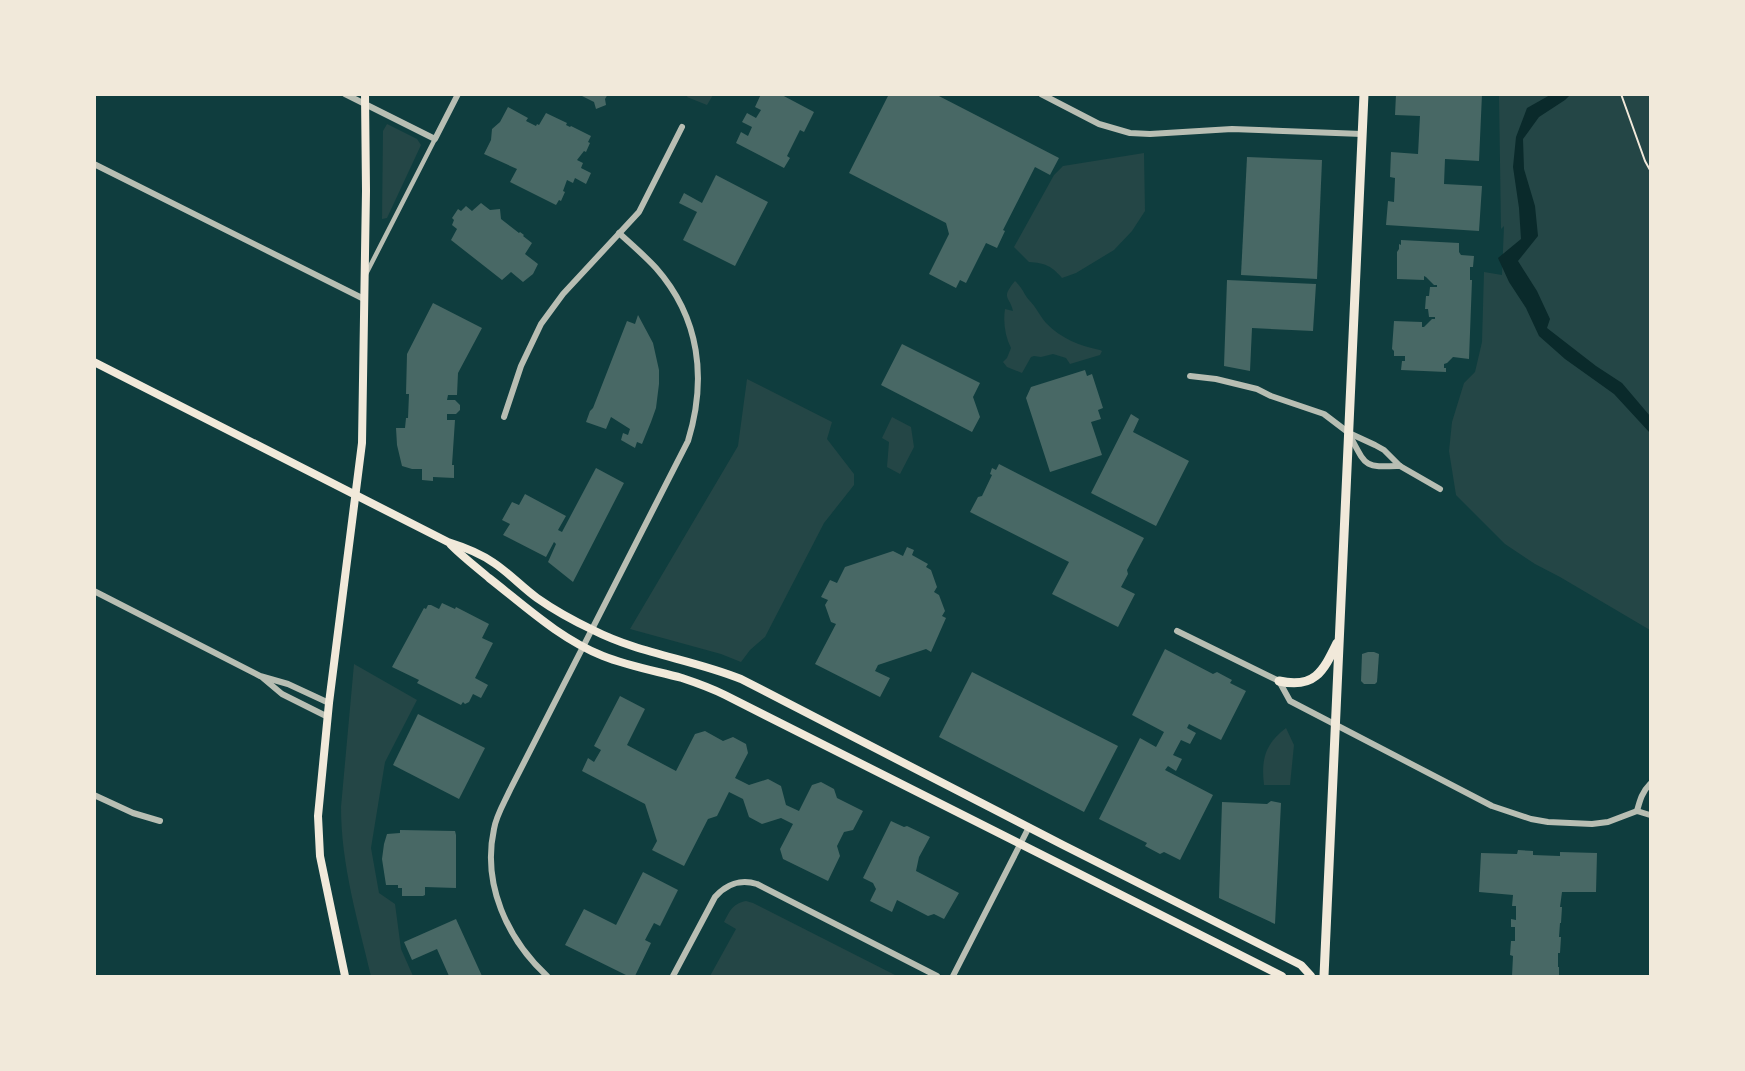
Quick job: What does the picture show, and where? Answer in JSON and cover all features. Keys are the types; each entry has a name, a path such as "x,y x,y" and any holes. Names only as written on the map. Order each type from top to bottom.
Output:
{"main road":[{"path":"345,976 323,872 318,831 318,802 356,495 363,417 365,94"},
{"path":"1324,976 1364,94"},
{"path":"94,362 448,542 494,562 537,598 556,611 593,630 627,646 741,678 1301,965 1311,976"},
{"path":"448,542 468,562 516,601 556,630 585,647 624,663 705,685 1282,976"},
{"path":"1279,681 1298,684 1316,676 1325,666 1339,639"}],"street":[{"path":"345,94 435,140"},
{"path":"364,279 458,94"},
{"path":"1041,94 1099,124 1130,133 1232,129 1362,134"},
{"path":"504,417 520,366 541,324 563,294 639,212 682,127"},
{"path":"94,164 364,299"},
{"path":"547,976 514,938 496,897 491,858 494,828 501,810 688,441 697,400 697,354 685,314 670,286 658,270 619,234"},
{"path":"1190,376 1216,379 1257,389 1324,414 1348,433 1384,450 1400,466 1440,489"},
{"path":"1348,433 1364,462 1374,467 1400,466"},
{"path":"94,591 260,676 288,684 329,703"},
{"path":"1177,631 1279,681 1290,701 1492,806 1548,822 1592,824 1608,822 1637,811 1650,815"},
{"path":"260,676 282,694 328,717"},
{"path":"1637,811 1640,799 1650,784"},
{"path":"94,795 134,813 160,821"},
{"path":"953,976 1029,827"},
{"path":"673,976 715,897 728,885 745,882 758,884 937,976"}],"path":[{"path":"1621,94 1650,170"}],"shaded area":[{"path":"688,94 713,95 707,105 687,97"},
{"path":"1499,95 1650,95 1650,630 1535,564 1505,544 1456,495 1449,451 1452,422 1464,383 1475,372 1482,342 1484,272 1502,275 1504,226 1501,229"},
{"path":"1550,95 1570,95 1539,117 1523,139 1524,169 1535,206 1538,236 1518,261 1537,291 1550,319 1547,328 1622,383 1650,416 1650,433 1614,394 1565,359 1539,336 1498,258 1521,239 1513,167 1516,137 1527,108"},
{"path":"387,124 417,139 421,145 387,218 382,219 383,131"},
{"path":"1144,153 1145,211 1132,231 1114,250 1076,273 1062,278 1048,266 1029,262 1014,247 1054,175 1063,166"},
{"path":"1015,281 1052,328 1071,341 1102,351 1100,355 1070,364 1066,358 1053,354 1034,356 1031,357 1022,373 1007,367 1003,362 1011,348 1006,334 1004,314 1005,309 1013,311 1007,294"},
{"path":"747,379 832,422 827,439 854,474 854,485 824,523 765,637 750,650 741,662 721,654 630,629 738,446"},
{"path":"892,417 911,427 914,447 900,474 887,467 889,442 882,438"},
{"path":"354,664 417,700 385,762 371,848 379,893 395,904 401,949 413,976 371,976 347,871 341,807"},
{"path":"1286,728 1294,745 1290,785 1264,785 1263,767 1266,753 1273,740"},
{"path":"746,901 897,976 710,976 736,929 724,922 734,906"}],"building":[{"path":"578,94 608,94 605,99 606,105 596,109 594,102"},
{"path":"761,94 780,94 814,112 804,132 800,130 787,156 790,158 784,168 736,143 741,132 748,136 752,127 742,122 747,113 756,118 761,110 755,107"},
{"path":"889,94 935,94 1059,158 1050,175 1035,167 1003,230 1005,231 997,248 986,243 966,283 960,280 956,288 929,274 949,234 946,223 849,173"},
{"path":"1396,94 1482,94 1479,161 1445,159 1444,184 1482,186 1479,231 1386,225 1388,201 1394,202 1395,178 1390,177 1391,152 1418,154 1420,116 1395,115"},
{"path":"508,107 528,118 526,121 536,126 546,113 591,136 586,152 584,151 577,160 583,163 581,168 591,173 586,184 575,178 573,183 567,180 563,191 565,192 561,201 559,200 556,205 510,182 517,169 484,154 491,140 492,129 500,122"},
{"path":"1247,157 1322,160 1317,279 1241,275"},
{"path":"716,175 768,202 735,266 683,240 697,212 679,203 684,193 702,203"},
{"path":"481,203 490,210 500,209 501,219 532,243 525,254 538,264 533,274 523,282 511,272 502,280 451,240 457,229 452,225 454,220 452,218 458,209 461,211 466,206 472,211"},
{"path":"1401,240 1459,243 1461,255 1474,256 1473,267 1470,267 1470,280 1472,280 1469,359 1453,357 1444,364 1446,372 1401,370 1405,356 1394,356 1392,349 1394,321 1422,322 1422,327 1424,327 1435,319 1435,317 1429,317 1428,309 1425,309 1426,296 1429,296 1430,287 1437,287 1424,276 1424,280 1397,279 1397,252"},
{"path":"1227,280 1316,284 1313,331 1252,328 1250,371 1224,366"},
{"path":"433,303 482,328 458,373 457,395 448,395 447,400 455,400 460,405 460,410 456,414 447,414 447,420 455,420 452,465 454,465 454,478 433,477 433,481 422,480 422,469 402,466 396,428 405,428 406,418 408,418 407,354"},
{"path":"638,315 653,343 659,370 659,384 656,408 651,422 642,444 637,442 635,448 621,440 623,433 628,435 630,429 611,417 606,429 586,422 627,321 635,324"},
{"path":"902,344 980,383 973,397 980,417 972,432 881,385"},
{"path":"1085,370 1087,376 1092,374 1103,408 1098,410 1101,419 1091,422 1102,455 1050,472 1026,398 1031,387"},
{"path":"1131,414 1139,419 1133,432 1189,461 1156,526 1091,493"},
{"path":"999,464 1144,538 1121,587 1135,594 1118,627 1052,594 1069,562 970,512 978,497 982,496 992,475 990,474 992,468 996,470"},
{"path":"596,468 624,483 573,582 548,562 556,544 554,542 546,557 503,535 510,524 502,520 512,502 519,505 525,494 566,516 558,530 562,532"},
{"path":"907,547 914,550 912,555 928,564 926,567 931,570 937,587 934,592 939,595 945,611 942,616 946,618 931,652 926,649 878,665 875,671 890,678 880,697 815,664 836,624 831,622 825,605 828,600 821,597 830,580 837,583 845,567 893,551 903,556"},
{"path":"442,603 455,609 456,607 489,624 482,638 493,643 475,678 488,685 481,698 473,694 469,702 465,704 463,702 461,705 417,683 419,680 392,667 424,608 431,605 439,609"},
{"path":"1165,649 1213,674 1217,672 1232,680 1230,683 1246,691 1221,740 1189,724 1187,728 1196,733 1190,744 1181,740 1173,755 1182,759 1176,771 1168,766 1165,770 1213,795 1180,860 1164,852 1160,854 1145,846 1147,843 1099,819 1140,738 1156,747 1164,732 1132,715"},
{"path":"1368,652 1379,654 1375,684 1364,684 1361,681 1362,654"},
{"path":"972,672 1118,746 1084,812 939,737"},
{"path":"620,696 645,709 627,745 676,771 695,734 705,731 723,741 733,737 746,744 748,753 735,778 749,785 768,779 781,786 786,805 799,811 812,785 821,782 834,789 837,798 863,811 853,830 844,832 837,846 840,856 828,881 783,859 780,849 793,824 781,818 762,824 749,817 743,799 729,792 717,816 708,819 684,866 652,850 657,841 645,804 582,771 588,758 594,762 601,750 594,746"},
{"path":"418,714 485,748 459,799 393,765"},
{"path":"1271,801 1281,803 1275,924 1219,898 1222,802 1267,804"},
{"path":"891,821 930,837 919,857 916,871 959,893 944,919 934,914 928,916 897,900 892,912 870,901 876,889 873,883 863,878"},
{"path":"400,830 455,831 456,888 425,887 423,896 402,896 402,888 398,888 398,885 386,885 382,859 384,844 387,834 400,833"},
{"path":"1518,850 1533,851 1533,855 1560,856 1560,852 1597,853 1596,892 1562,892 1560,953 1558,953 1559,976 1512,976 1513,956 1510,955 1511,941 1515,941 1515,927 1511,927 1511,919 1516,920 1516,906 1512,906 1513,895 1479,892 1481,853 1517,854"},
{"path":"643,872 678,890 660,926 654,923 645,940 651,943 635,976 628,976 565,945 584,909 616,925"},
{"path":"456,919 482,976 449,976 437,949 412,960 404,942"}]}
